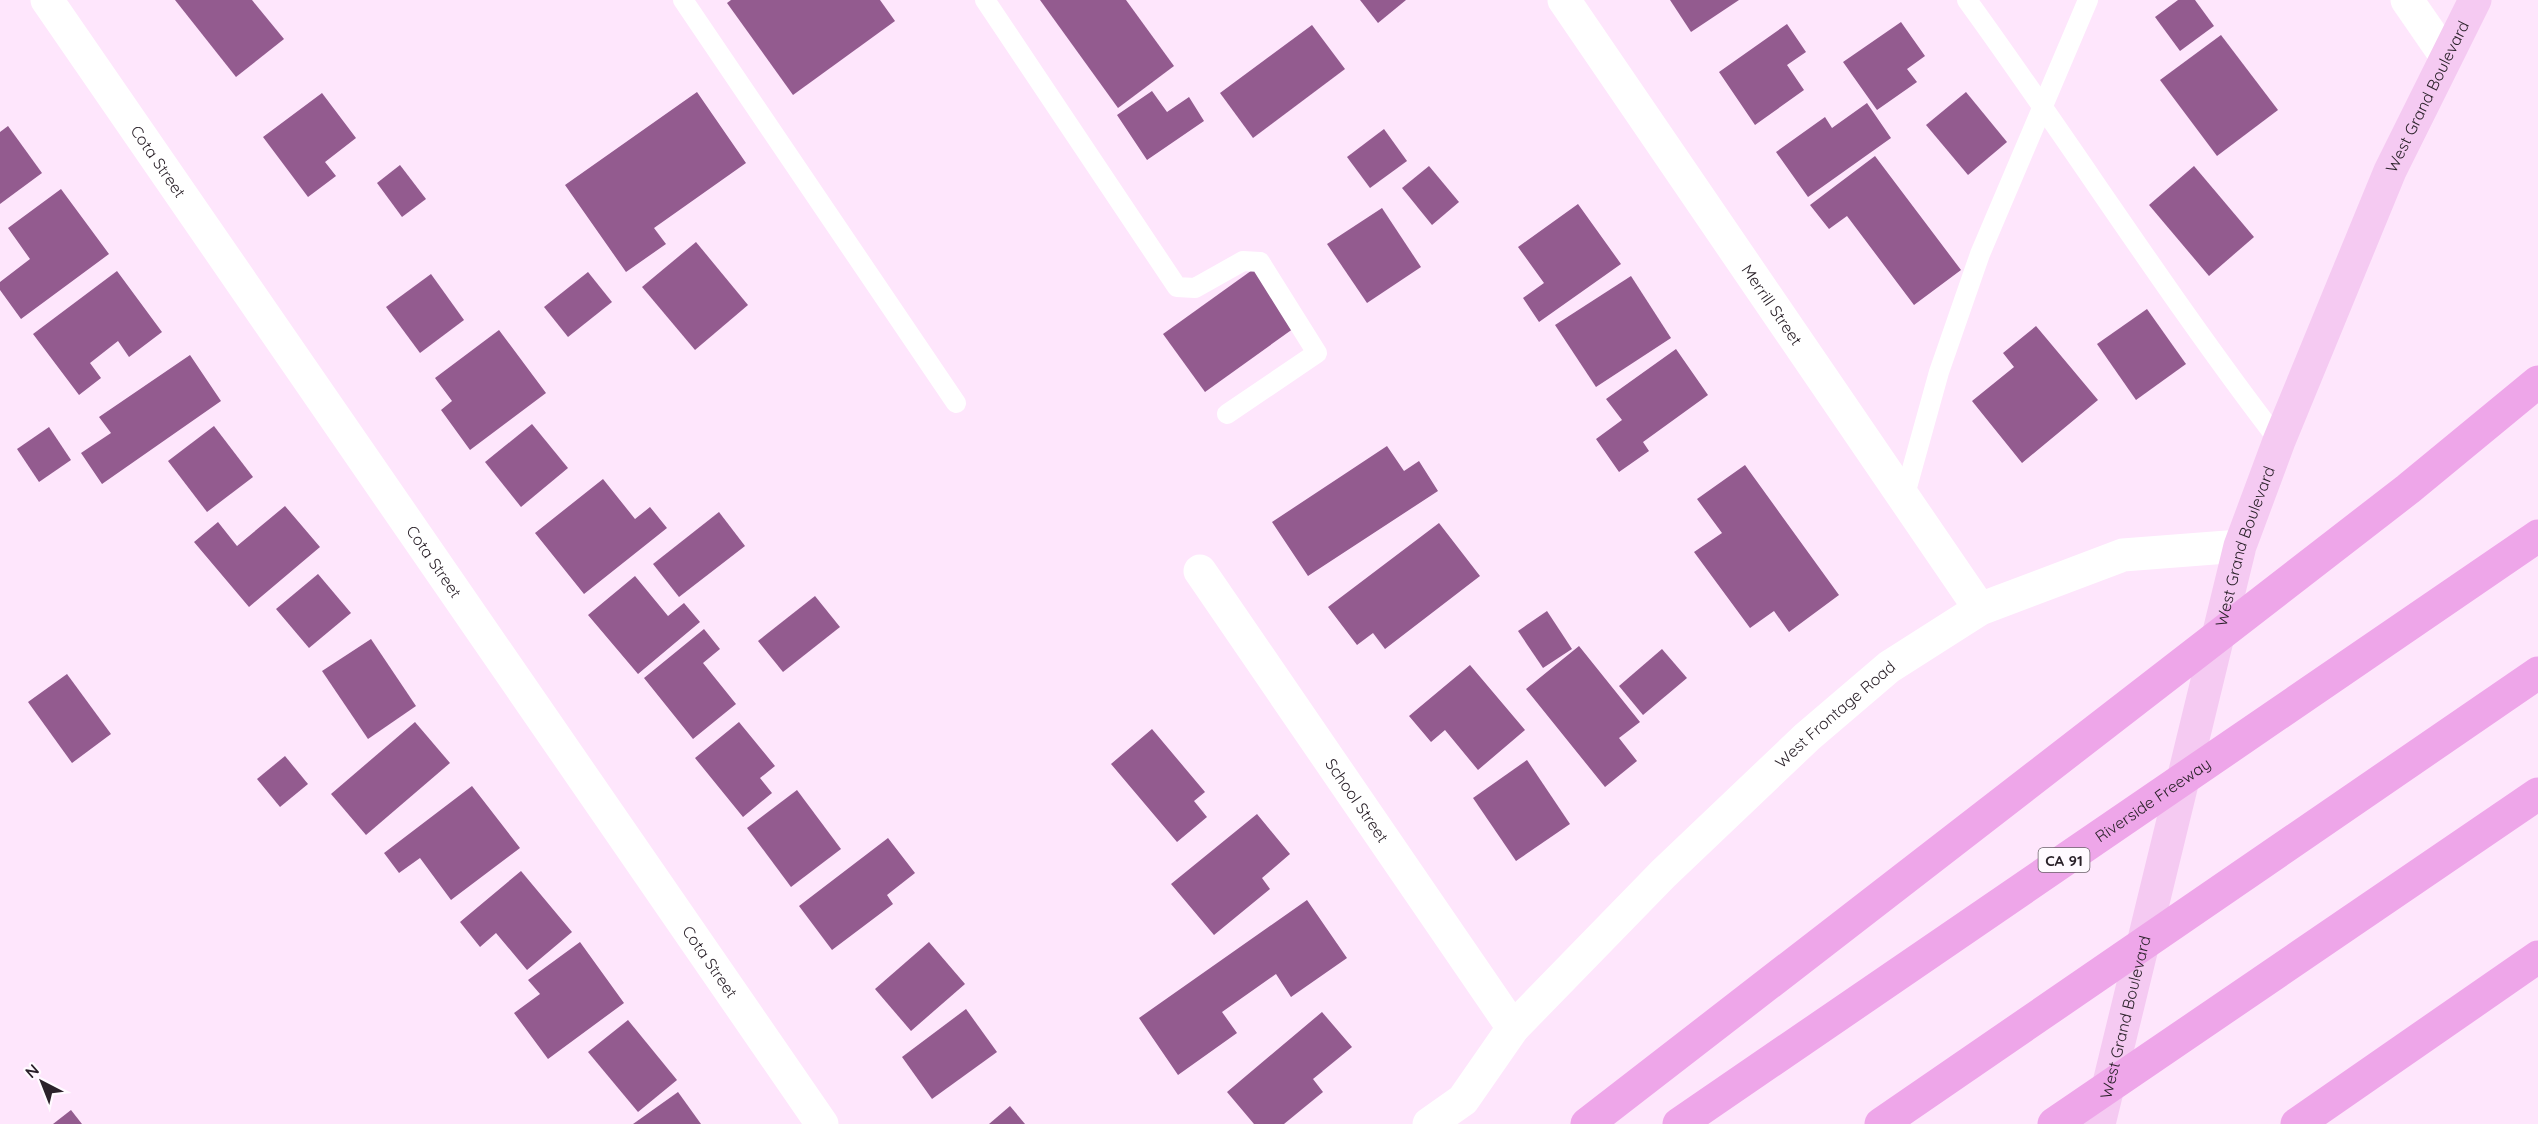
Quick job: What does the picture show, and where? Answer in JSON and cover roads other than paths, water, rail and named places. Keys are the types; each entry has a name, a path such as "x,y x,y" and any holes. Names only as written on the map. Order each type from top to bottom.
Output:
{"highway":[{"path":"1587,1124 2408,489 2538,382"},
{"name":"Riverside Freeway","path":"1679,1124 2538,536"},
{"path":"1881,1124 2538,673"},
{"path":"2054,1124 2538,794"},
{"path":"2297,1124 2538,957"}],"main road":[{"name":"West Grand Boulevard","path":"2099,1124 2240,546 2279,441 2390,171 2445,55 2475,0"}],"street":[{"name":"Cota Street","path":"47,0 822,1124"},
{"name":"Merrill Street","path":"1564,0 1980,609"},
{"path":"2407,0 2445,55"},
{"name":"West Frontage Road","path":"1429,1124 1463,1100 1513,1028 1663,874 1807,736 1889,668 1980,609 2123,555 2240,546"},
{"name":"School Street","path":"1200,571 1513,1028"}],"lane":[{"path":"683,0 956,403"},
{"path":"986,0 1177,286 1194,288 1243,261 1260,262 1317,353 1227,414"},
{"path":"1967,0 2042,103 2201,339 2279,441"},
{"path":"1904,498 1939,372 1980,254 2042,103 2088,0"}]}
